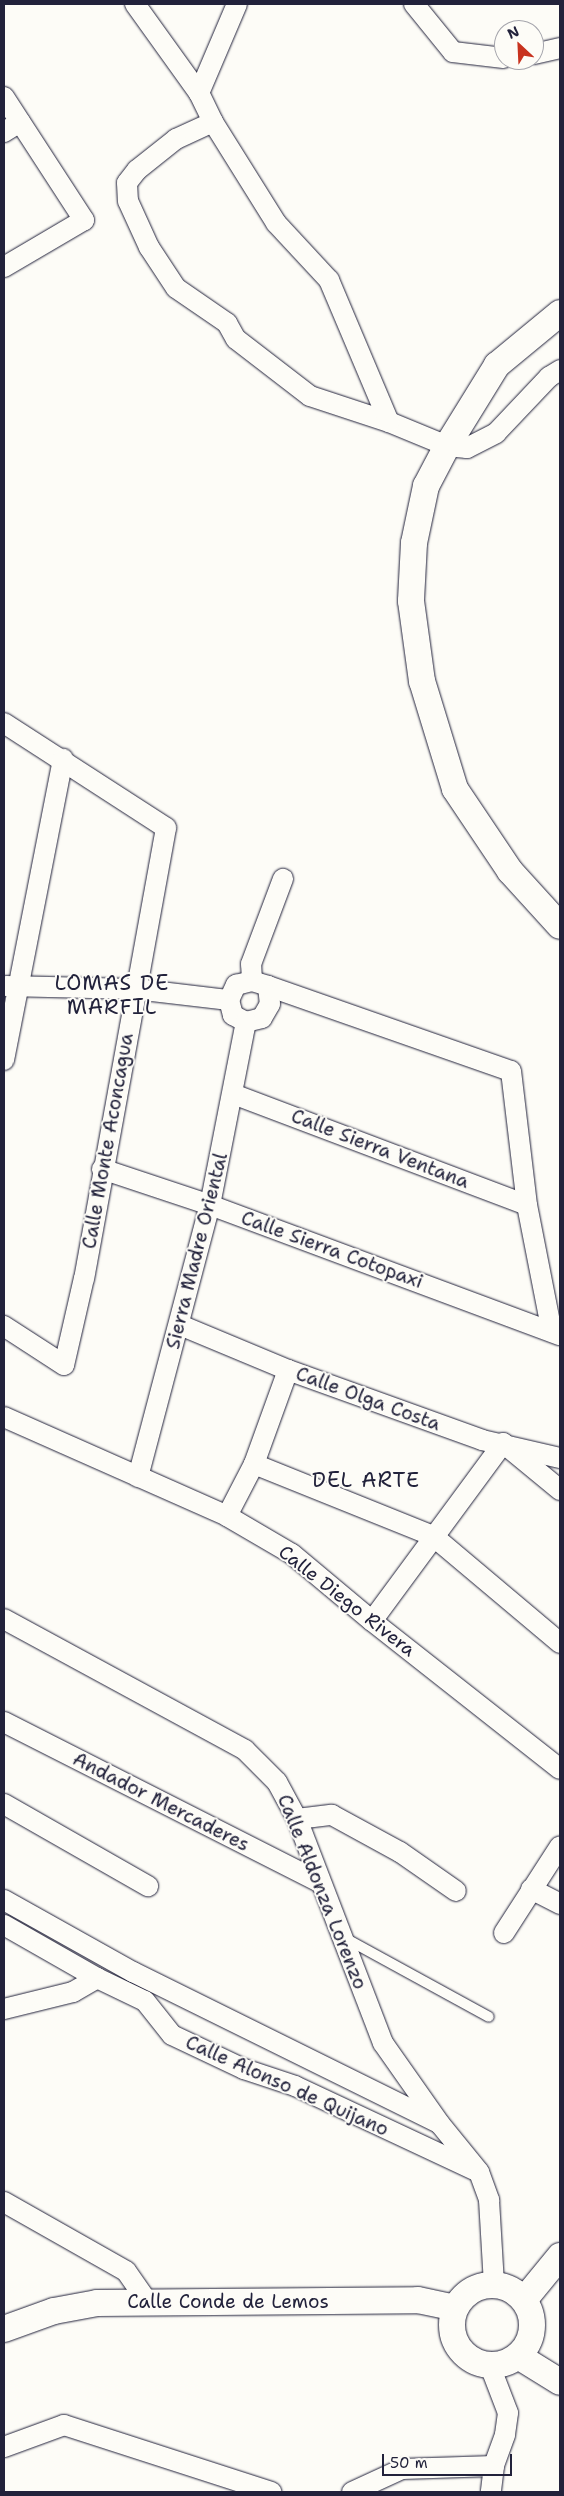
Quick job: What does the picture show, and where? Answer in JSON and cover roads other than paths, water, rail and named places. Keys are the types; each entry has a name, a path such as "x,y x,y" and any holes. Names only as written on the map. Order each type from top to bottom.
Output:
{"street":[{"path":"135,4 199,93 213,122 276,223 329,280 390,422"},
{"path":"199,93 237,4"},
{"path":"414,4 453,52 471,57 494,58"},
{"path":"544,52 560,48"},
{"path":"4,97 12,127 84,220 4,267"},
{"path":"213,122 176,139 137,170 127,183 128,201 149,247 176,288 227,322 236,339 310,396 390,422 447,446 467,448 496,433 549,378 560,370"},
{"path":"560,313 497,365 447,446 426,486 414,543 410,601 422,681 455,789 510,871 560,926"},
{"path":"4,723 64,759 8,983 4,1060"},
{"name":"Calle Monte Aconcagua","path":"4,1326 64,1365 84,1278 134,989 166,828 64,759"},
{"path":"283,879 254,954 260,983 270,1004 262,1018 246,1022 233,1015 229,1000 236,985 260,983 510,1072 527,1205 556,1333"},
{"path":"8,983 134,989 229,1000"},
{"name":"Sierra Madre Oriental","path":"138,1477 180,1325 210,1205 246,1022"},
{"name":"Calle Sierra Ventana","path":"233,1094 527,1205"},
{"name":"Calle Sierra Cotopaxi","path":"102,1170 210,1205 556,1333"},
{"name":"Calle Olga Costa","path":"180,1325 288,1370 482,1440 503,1443 560,1458"},
{"path":"227,1516 254,1464 288,1370"},
{"name":"Calle Diego Rivera","path":"4,1417 227,1516 292,1554 372,1621 560,1767"},
{"path":"372,1621 503,1443 560,1490"},
{"path":"254,1464 433,1536 560,1643"},
{"name":"Calle Aldonza Lorenzo","path":"4,1620 245,1750 277,1782 297,1819 318,1882 383,2043 440,2124 479,2172 489,2200 494,2284"},
{"name":"Andador Mercaderes","path":"4,1722 318,1882"},
{"path":"4,1804 148,1886"},
{"path":"297,1819 332,1815 400,1852 456,1891"},
{"path":"504,1933 560,1846"},
{"path":"531,1889 560,1904"},
{"name":"Calle Alonso de Quijano","path":"4,1900 133,1972 440,2124"},
{"name":"Calle Alonso de Quijano","path":"4,1925 98,1978 145,2001 172,2035 244,2069 295,2086 479,2172"},
{"path":"125,1991 133,1972"},
{"path":"4,2009 73,1992 98,1978"},
{"path":"4,2202 126,2270 149,2304"},
{"path":"524,2300 560,2256"},
{"path":"494,2284 511,2289 524,2300 531,2314 532,2329 528,2344 518,2356 505,2364 490,2366 465,2356 457,2346 451,2320 455,2308 465,2295 478,2287 494,2284"},
{"name":"Calle Conde de Lemos","path":"4,2329 54,2311 97,2302 149,2304 418,2300 455,2308"},
{"path":"518,2356 560,2382"},
{"path":"490,2366 508,2413 505,2435 494,2466 491,2492"},
{"path":"4,2448 64,2425 271,2492"},
{"path":"352,2492 402,2468 494,2466"}],"lane":[{"path":"340,1936 489,2017"}],"district":[{"name":"LOMAS DE MARFIL","path":"112,995"},
{"name":"DEL ARTE","path":"366,1480"}]}
